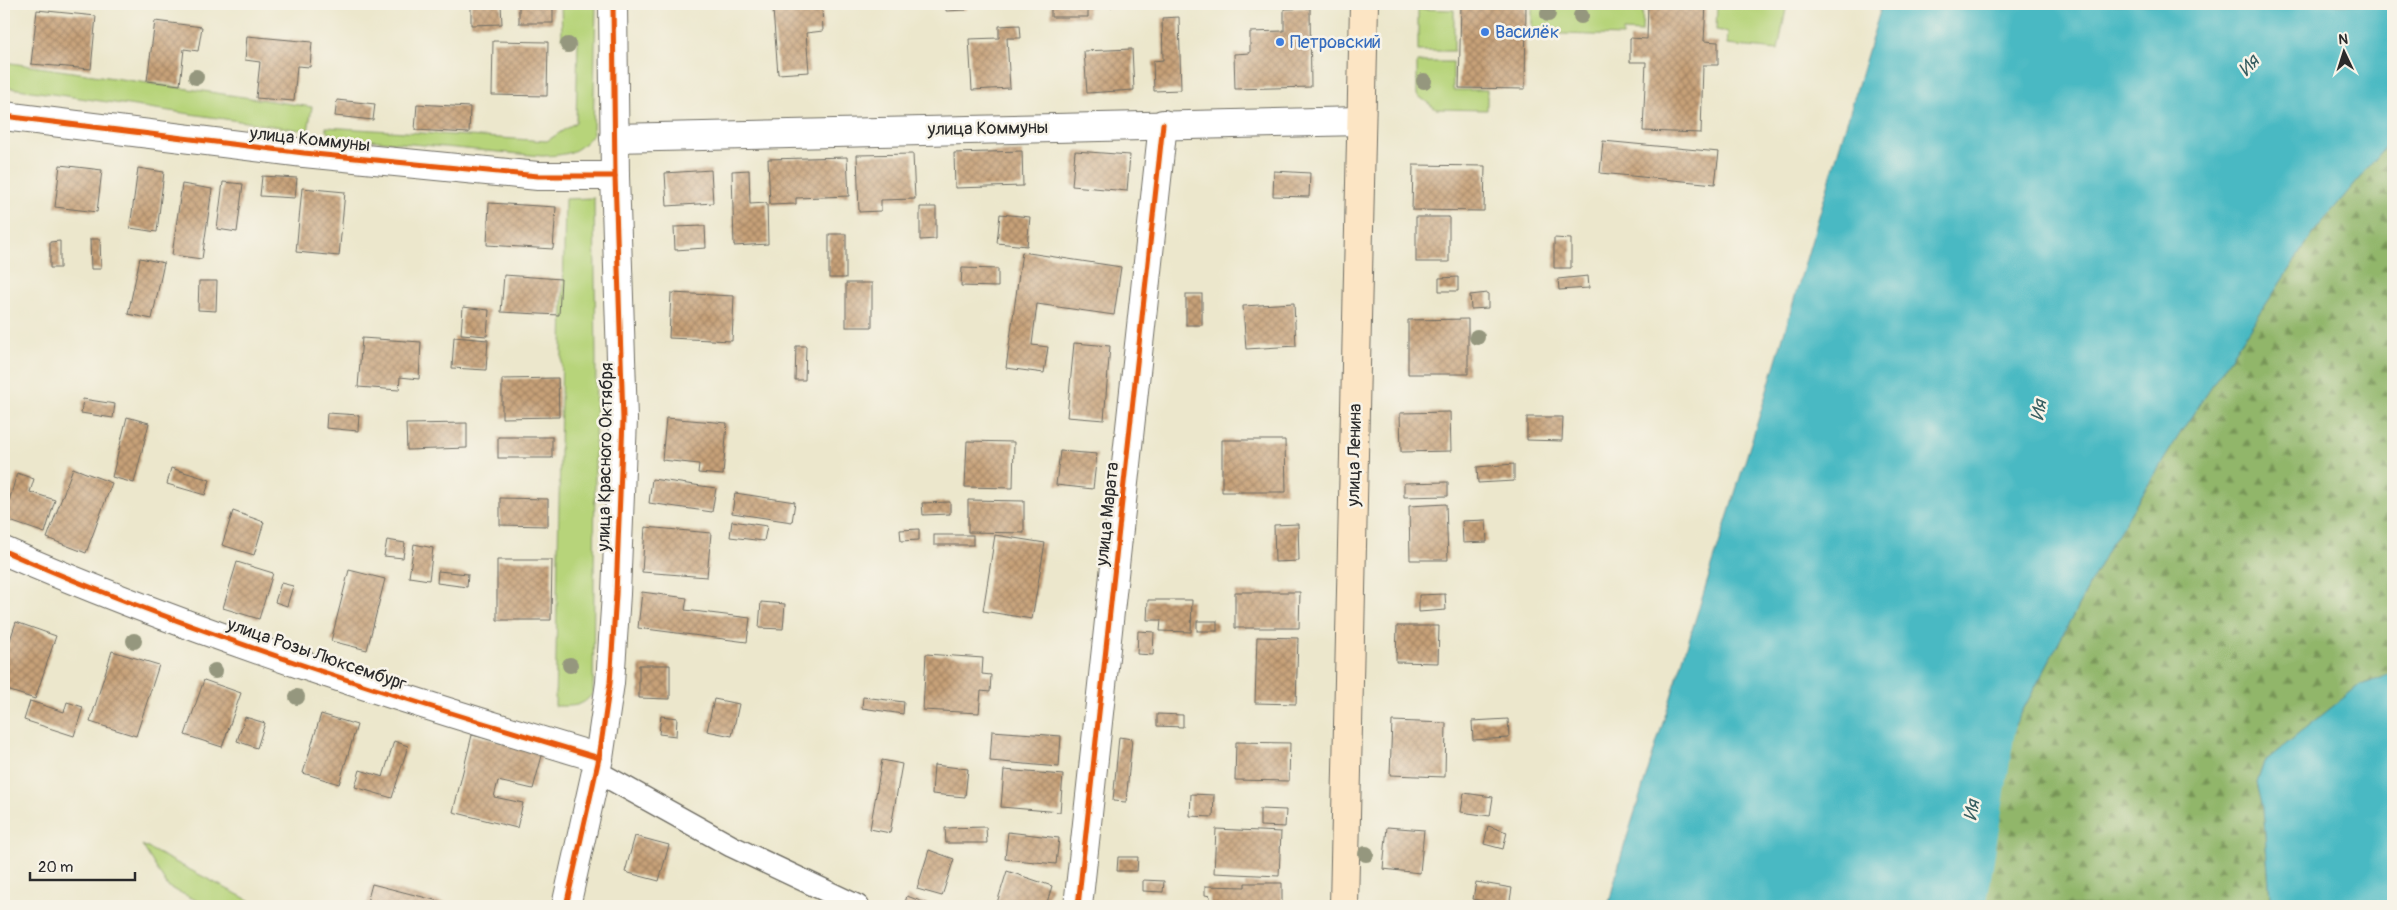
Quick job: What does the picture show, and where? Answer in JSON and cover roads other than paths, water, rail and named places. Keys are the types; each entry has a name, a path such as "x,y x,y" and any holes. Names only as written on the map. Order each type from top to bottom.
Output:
{"main road":[{"name":"улица Ленина","path":"1344,906 1364,4"}],"street":[{"name":"улица Красного Октября","path":"566,906 597,765 610,683 616,594 623,419 614,138 613,4"},
{"name":"улица Коммуны","path":"4,116 304,152 519,174 615,176"},
{"name":"улица Коммуны","path":"614,138 1163,124 1361,121"},
{"name":"улица Марата","path":"1078,906 1163,124"},
{"name":"улица Розы Люксембург","path":"4,551 92,590 382,693 597,765"}],"lane":[{"path":"597,765 731,846 858,906"}],"water":[{"path":"1882,4 2393,4 2393,138 2314,232 2181,432 2109,548 1981,789 1933,906 1608,906 1622,853 1763,404"},
{"path":"2393,673 2393,906 2268,906 2270,897 2263,808 2257,783 2264,762 2357,687"}],"waterway":[{"name":"Ия","path":"1955,906 1984,729"}],"place":[{"name":"Василёк","path":"1485,32"},
{"name":"Петровский","path":"1280,42"}]}
